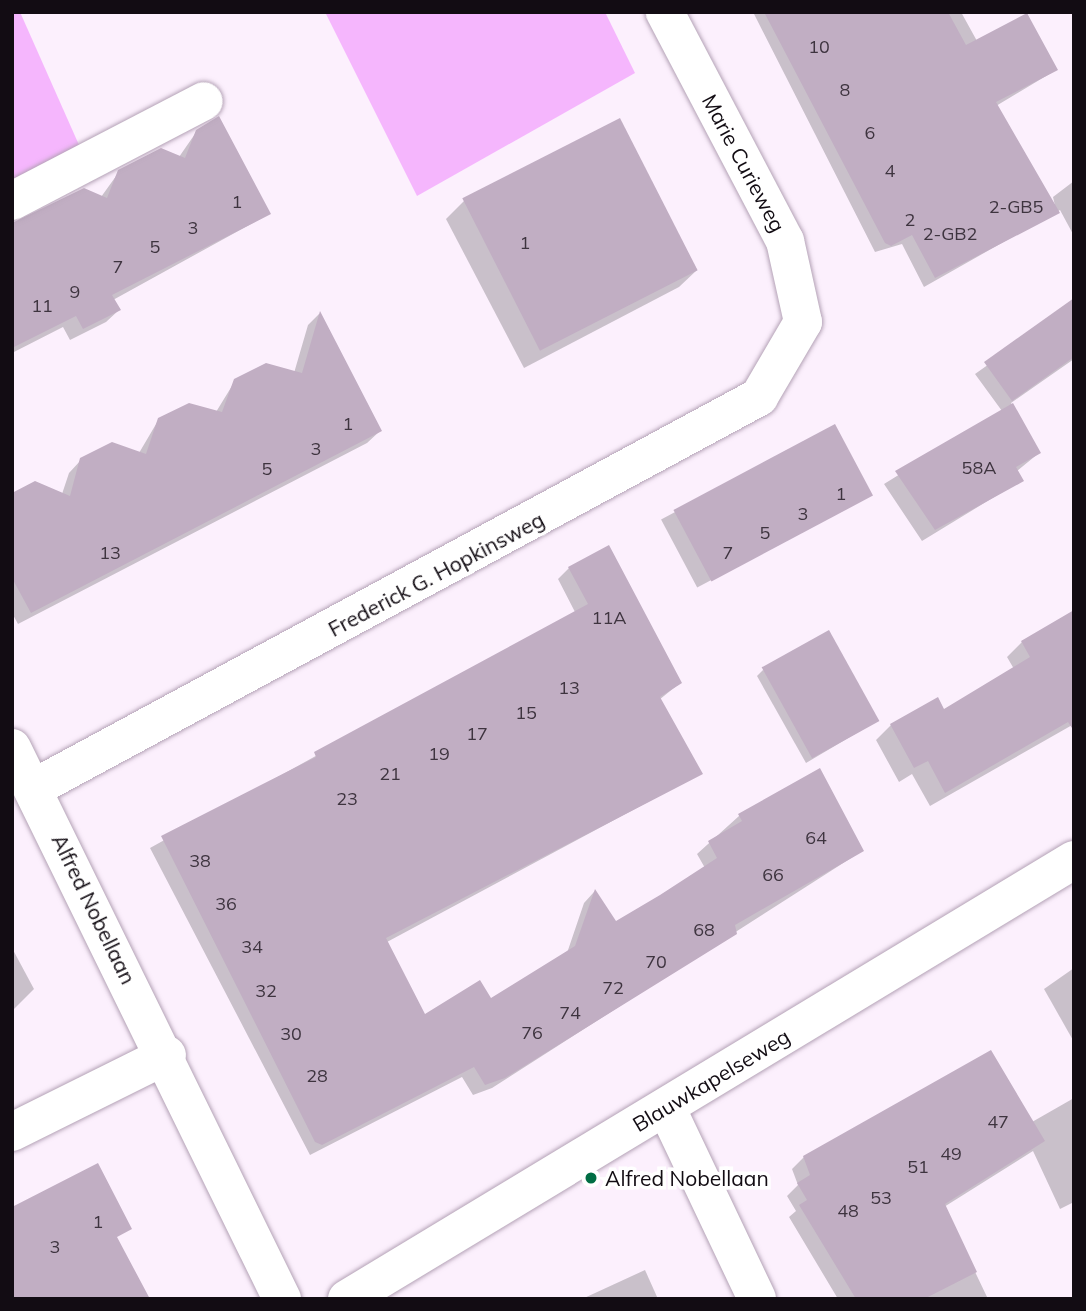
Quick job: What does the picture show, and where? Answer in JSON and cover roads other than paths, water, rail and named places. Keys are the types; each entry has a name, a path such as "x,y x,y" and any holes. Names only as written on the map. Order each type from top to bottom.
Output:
{"street":[{"name":"Marie Curieweg","path":"665,12 785,241 803,322"},
{"path":"12,201 204,101"},
{"name":"Frederick G. Hopkinsweg","path":"34,788 759,397 803,322"},
{"name":"Alfred Nobellaan","path":"12,748 167,1055 282,1299"},
{"name":"Blauwkapelseweg","path":"347,1299 1074,860"},
{"path":"12,1132 167,1055"},
{"path":"666,1107 757,1299"}],"place":[{"name":"Alfred Nobellaan","path":"591,1178"}]}
